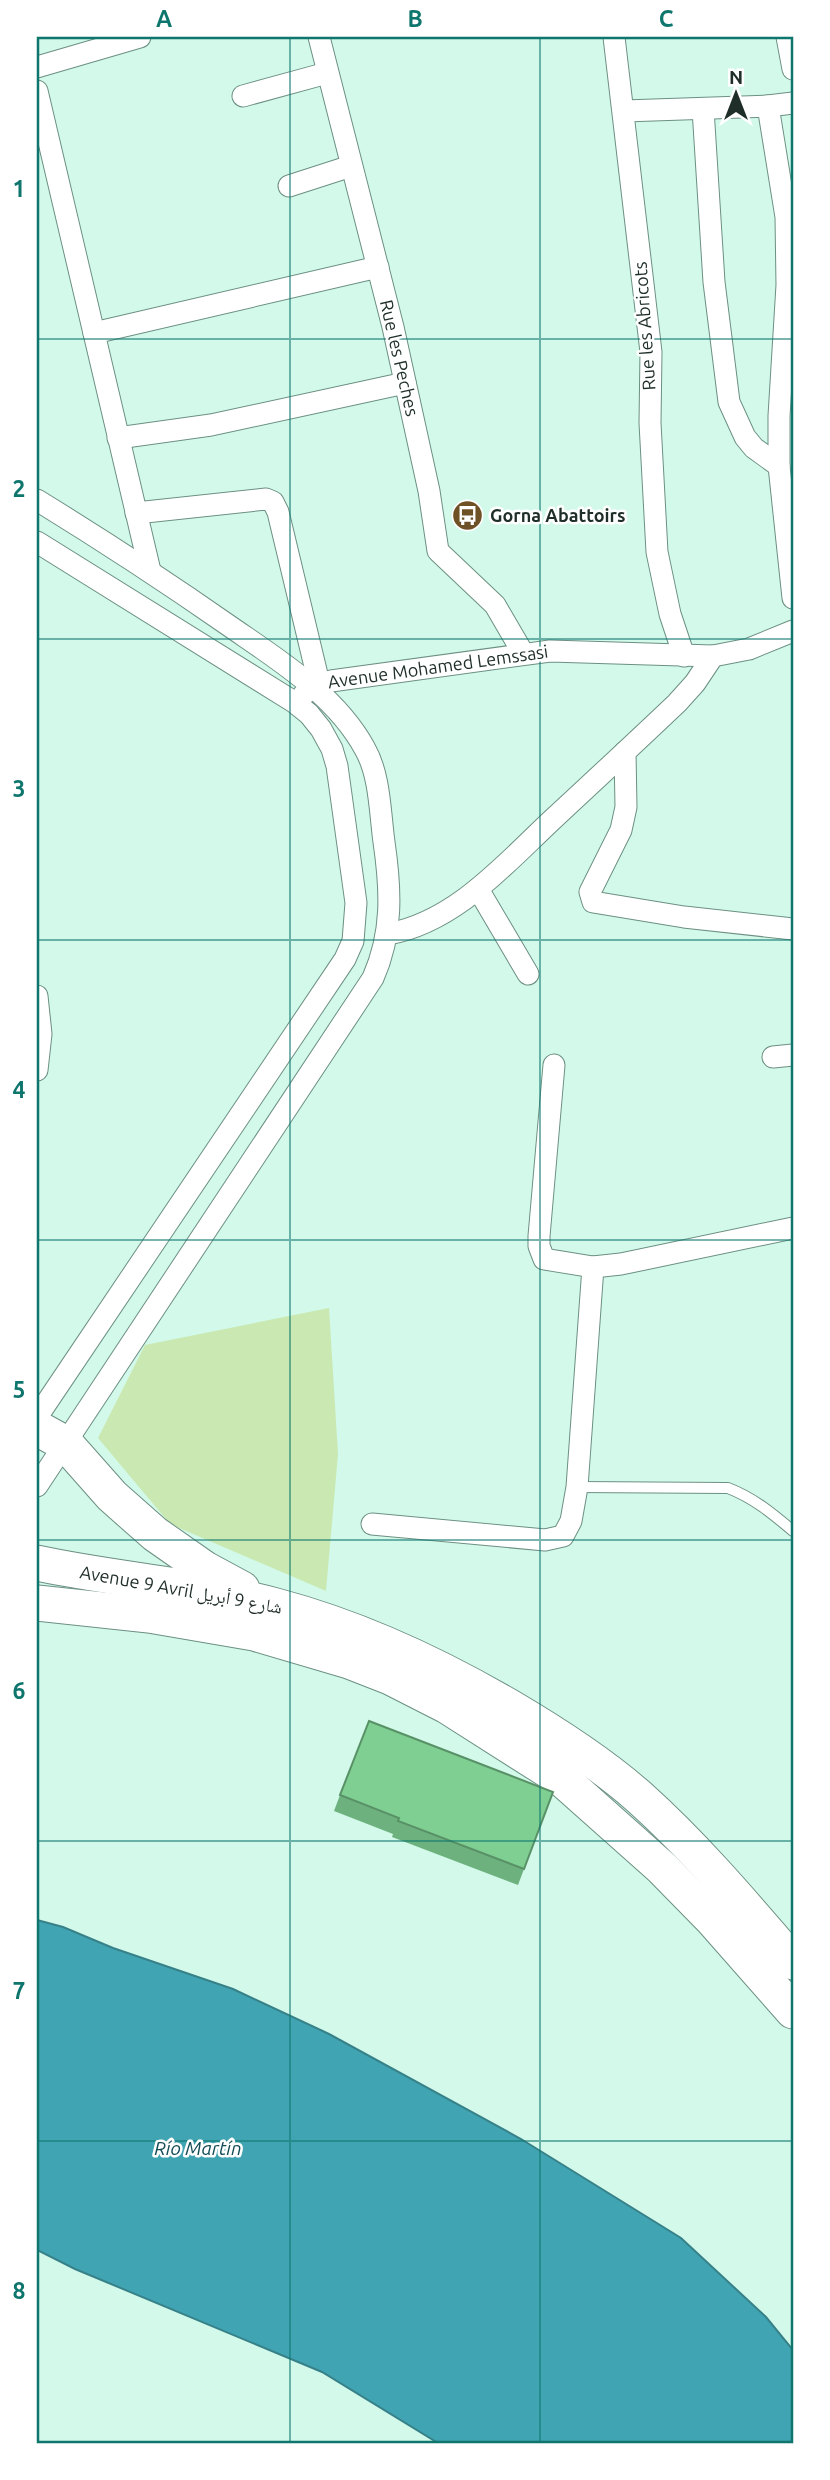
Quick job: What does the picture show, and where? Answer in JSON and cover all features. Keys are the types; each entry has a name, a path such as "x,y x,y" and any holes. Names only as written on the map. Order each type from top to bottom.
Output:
{"highway":[{"path":"51,1436 155,1534 205,1569 273,1605"},
{"name":"Avenue 9 Avril شارع 9 أبريل","path":"37,1563 273,1605 331,1622 404,1650 465,1681 581,1750 637,1796 681,1838 793,1962"},
{"name":"Avenue 9 Avril شارع 9 أبريل","path":"37,1603 149,1615 254,1633 349,1661 390,1677 447,1706 562,1779 662,1868 712,1919 793,2011"}],"street":[{"path":"37,67 140,37"},
{"name":"Rue les Peches","path":"318,37 378,267 429,491 439,551 495,605 523,653"},
{"name":"Rue les Abricots","path":"614,37 651,352 650,423 657,552 670,614 684,656"},
{"path":"787,37 793,69"},
{"path":"243,96 327,74"},
{"path":"37,91 150,571"},
{"path":"624,111 793,103"},
{"path":"768,106 786,216 787,372 779,466 793,598"},
{"path":"703,108 714,282 729,402 745,437 754,448 779,466"},
{"path":"289,186 351,166"},
{"path":"94,333 378,267"},
{"path":"118,438 211,425 405,383"},
{"path":"136,513 265,499 273,502 278,512 315,685"},
{"path":"37,500 150,571 315,685 367,752 374,773 390,878 388,934 383,956 373,978 51,1436 37,1486"},
{"path":"37,542 294,702 309,714 332,749 337,766 356,903 353,941 345,960 37,1417"},
{"name":"Avenue Mohamed Lemssasi","path":"294,702 315,685 523,653 550,651 713,656 749,649 793,631"},
{"path":"388,934 406,931 440,915 478,889 695,683 713,656"},
{"path":"625,752 627,793 624,818 615,844 590,892 593,902 684,917 793,929"},
{"path":"478,889 528,974"},
{"path":"37,996 41,1034 37,1070"},
{"path":"554,1065 539,1246 544,1259 593,1267 621,1264 793,1228"},
{"path":"372,1524 556,1539 563,1536 568,1529 577,1487 593,1267"}],"lane":[{"path":"577,1487 728,1488 765,1508 793,1531"}],"green space":[{"path":"329,1308 338,1454 326,1591 170,1524 98,1438 145,1345"}],"water":[{"name":"Río Martín","path":"37,1920 233,1989 329,2034 521,2139 681,2238 766,2317 793,2350 793,2443 438,2443 322,2372 75,2269 37,2250"}],"building":[{"path":"369,1721 553,1792 524,1869 398,1821 399,1818 340,1795"}],"place":[{"name":"Gorna Abattoirs","path":"467,516"}]}
